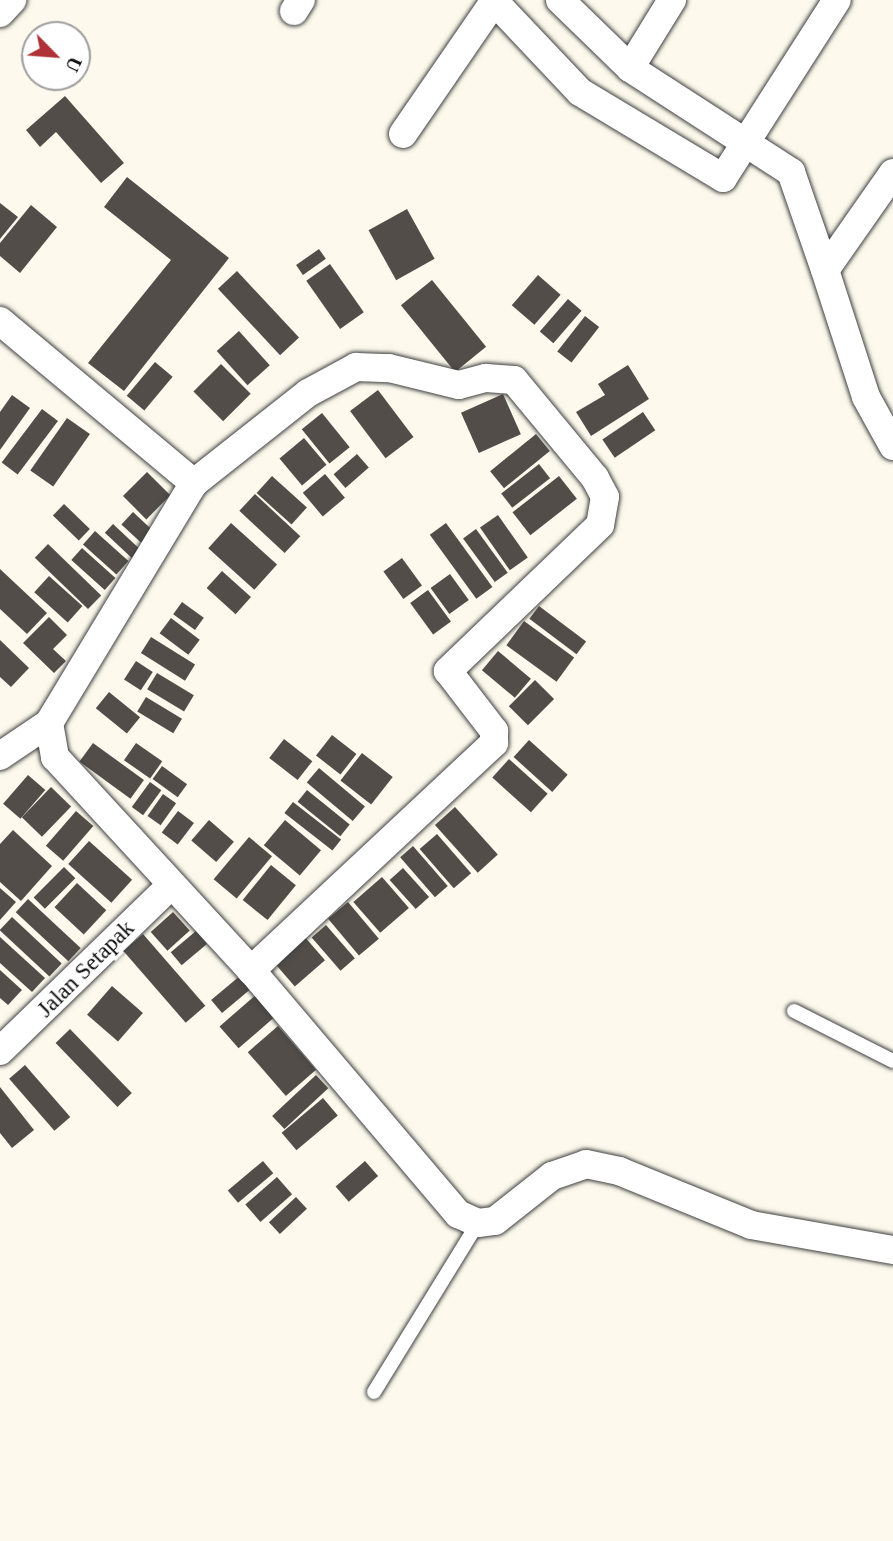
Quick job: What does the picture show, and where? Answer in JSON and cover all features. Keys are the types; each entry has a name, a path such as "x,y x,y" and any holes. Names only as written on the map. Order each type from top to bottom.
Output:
{"street":[{"path":"0,13 12,0"},
{"path":"403,134 494,0 580,92 723,178 837,0"},
{"path":"560,0 630,68 791,172 866,397 892,443"},
{"path":"630,68 672,0"},
{"path":"825,270 893,173"},
{"path":"0,321 194,484"},
{"path":"0,756 49,723 194,484 334,377 356,367 389,368 459,385 486,378 513,380 605,497 600,525 448,671 494,731 494,743 251,970"},
{"path":"49,723 55,757 170,886 251,970 458,1214 478,1223 495,1221 552,1175 586,1164 619,1171 751,1225 893,1250"},
{"name":"Jalan Setapak","path":"0,1051 170,886"}],"lane":[{"path":"794,1012 893,1061"},
{"path":"373,1392 478,1223"}],"building":[{"path":"65,96 124,163 101,183 56,132 40,147 26,130"},
{"path":"127,177 229,258 124,391 88,363 171,260 104,207"},
{"path":"0,203 18,217 0,239"},
{"path":"31,205 57,227 20,273 0,256 0,243"},
{"path":"407,209 435,259 396,280 369,230"},
{"path":"319,249 326,259 303,275 296,265"},
{"path":"330,264 364,312 340,329 306,281"},
{"path":"237,271 299,338 280,355 218,289"},
{"path":"538,275 561,295 534,325 512,305"},
{"path":"432,280 486,347 455,372 401,305"},
{"path":"568,299 582,311 553,343 540,331"},
{"path":"585,316 599,327 571,363 557,351"},
{"path":"239,331 270,365 247,385 217,351"},
{"path":"155,362 173,377 144,410 127,396"},
{"path":"221,364 251,394 223,421 193,392"},
{"path":"628,365 649,399 591,436 576,412 605,395 598,384"},
{"path":"378,390 414,437 386,458 350,411"},
{"path":"503,394 521,434 479,453 461,413"},
{"path":"12,395 30,408 0,450 0,412"},
{"path":"42,409 58,421 18,475 2,463"},
{"path":"643,412 655,430 615,458 602,439"},
{"path":"322,413 350,447 329,464 302,429"},
{"path":"67,418 90,434 53,486 30,470"},
{"path":"536,434 550,451 504,488 490,471"},
{"path":"304,438 326,465 302,485 279,459"},
{"path":"357,454 369,468 345,488 334,474"},
{"path":"539,464 550,478 512,508 501,494"},
{"path":"147,472 170,495 146,519 123,496"},
{"path":"325,474 345,498 323,516 303,493"},
{"path":"272,476 307,507 292,525 257,493"},
{"path":"559,476 577,499 530,535 513,512"},
{"path":"255,494 300,536 285,553 239,511"},
{"path":"64,504 90,529 79,541 53,516"},
{"path":"133,512 158,535 146,548 121,524"},
{"path":"498,515 528,558 510,570 480,528"},
{"path":"231,523 277,564 254,590 208,548"},
{"path":"446,523 492,587 476,599 430,535"},
{"path":"113,524 141,550 133,559 105,533"},
{"path":"476,529 508,573 495,582 463,538"},
{"path":"95,531 128,561 116,574 83,544"},
{"path":"48,544 101,595 88,609 35,558"},
{"path":"82,548 115,578 105,590 71,560"},
{"path":"402,558 422,586 403,599 383,572"},
{"path":"0,569 47,613 27,634 0,609"},
{"path":"222,571 251,597 236,614 207,588"},
{"path":"450,574 469,600 449,614 431,588"},
{"path":"49,576 82,606 68,622 34,592"},
{"path":"428,590 451,622 433,634 410,603"},
{"path":"182,602 204,618 195,630 173,614"},
{"path":"539,606 586,642 576,654 529,619"},
{"path":"49,617 67,635 53,649 66,661 54,673 23,643"},
{"path":"171,618 200,640 188,655 160,633"},
{"path":"524,621 574,657 557,682 506,645"},
{"path":"151,637 195,665 185,681 141,653"},
{"path":"0,640 29,668 11,687 0,677"},
{"path":"498,651 531,679 515,698 482,670"},
{"path":"136,661 153,672 141,690 124,679"},
{"path":"157,673 194,695 184,711 147,689"},
{"path":"535,680 554,699 528,725 509,706"},
{"path":"109,692 140,717 127,733 96,708"},
{"path":"146,697 182,719 173,733 137,712"},
{"path":"332,735 356,754 340,775 316,755"},
{"path":"284,739 312,761 298,780 269,758"},
{"path":"529,740 568,775 552,792 514,757"},
{"path":"93,743 144,780 130,799 79,762"},
{"path":"136,743 162,761 150,779 124,760"},
{"path":"362,753 393,777 371,805 340,781"},
{"path":"509,759 548,794 531,812 492,778"},
{"path":"162,766 187,784 178,797 153,779"},
{"path":"319,768 365,807 353,821 307,783"},
{"path":"28,775 45,790 20,819 3,804"},
{"path":"150,782 161,790 143,815 132,807"},
{"path":"51,787 71,806 42,837 22,817"},
{"path":"307,790 350,825 340,836 298,802"},
{"path":"163,794 176,803 161,825 148,816"},
{"path":"293,802 341,840 332,851 284,813"},
{"path":"455,807 498,855 478,873 435,825"},
{"path":"76,811 93,826 63,861 46,846"},
{"path":"178,811 194,823 178,845 162,833"},
{"path":"209,820 234,842 216,862 191,840"},
{"path":"285,820 321,850 300,875 264,845"},
{"path":"13,830 52,866 21,901 0,882 0,844"},
{"path":"437,834 471,873 454,888 420,849"},
{"path":"249,837 272,856 237,898 214,879"},
{"path":"89,841 132,880 111,903 68,864"},
{"path":"413,846 448,886 435,897 400,857"},
{"path":"271,865 296,885 268,920 243,900"},
{"path":"64,867 75,878 45,909 34,897"},
{"path":"403,868 429,897 416,909 390,880"},
{"path":"382,877 409,908 380,933 353,902"},
{"path":"77,883 106,910 84,934 54,907"},
{"path":"0,888 16,902 0,920"},
{"path":"28,899 81,948 68,961 16,912"},
{"path":"348,902 379,939 359,955 328,919"},
{"path":"173,912 190,931 167,951 151,932"},
{"path":"12,917 62,963 49,977 0,930"},
{"path":"326,925 355,958 341,971 312,937"},
{"path":"196,931 207,944 182,965 171,952"},
{"path":"143,934 205,1006 186,1023 123,951"},
{"path":"304,936 325,960 295,986 274,962"},
{"path":"0,937 45,978 32,992 0,963"},
{"path":"0,970 22,990 8,1005 0,998"},
{"path":"241,975 252,988 222,1013 211,1000"},
{"path":"112,986 143,1013 118,1042 87,1015"},
{"path":"258,993 277,1015 239,1048 220,1026"},
{"path":"278,1026 316,1070 286,1096 248,1052"},
{"path":"70,1029 132,1093 117,1107 56,1043"},
{"path":"25,1065 70,1117 54,1131 9,1079"},
{"path":"316,1075 328,1088 284,1129 272,1116"},
{"path":"0,1087 34,1130 12,1148 0,1133"},
{"path":"323,1098 338,1116 296,1150 282,1133"},
{"path":"263,1161 273,1173 238,1203 228,1191"},
{"path":"365,1161 378,1176 349,1202 336,1187"},
{"path":"277,1177 292,1194 260,1222 245,1205"},
{"path":"296,1197 307,1209 280,1234 269,1222"}]}
